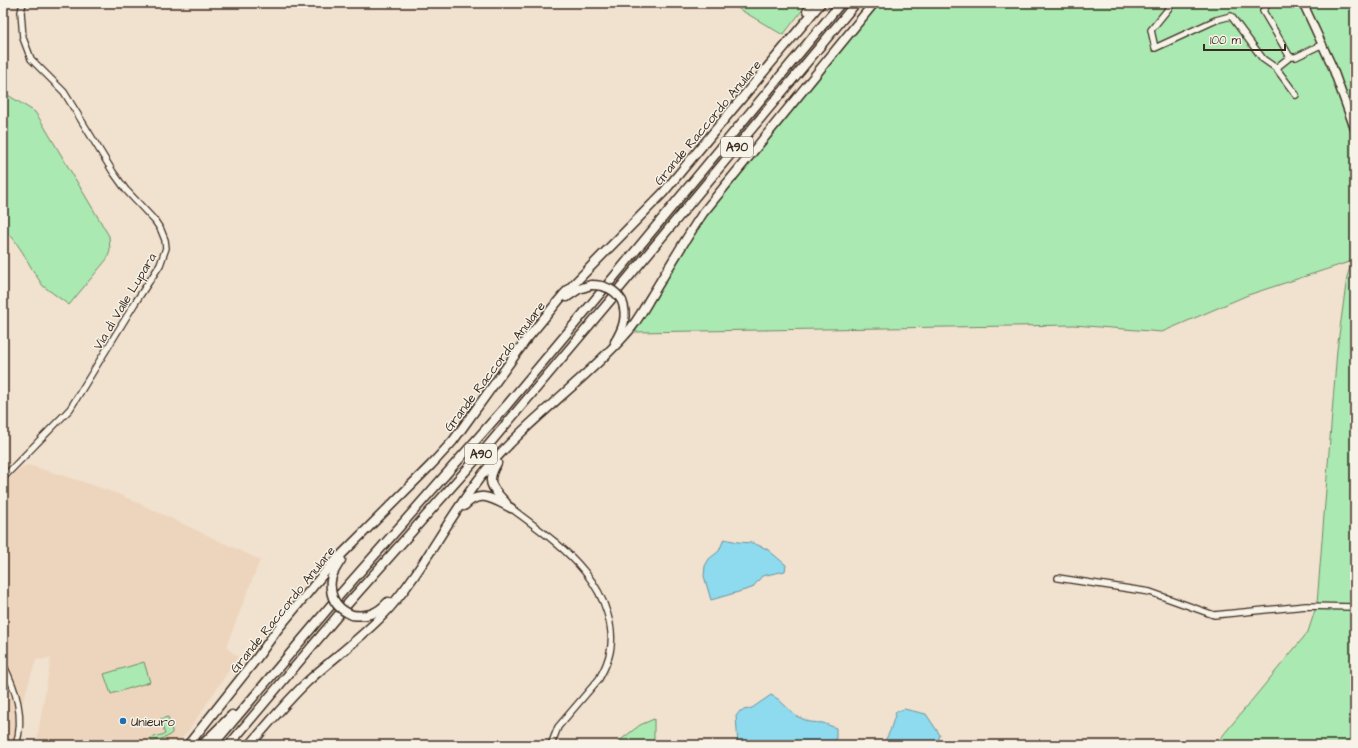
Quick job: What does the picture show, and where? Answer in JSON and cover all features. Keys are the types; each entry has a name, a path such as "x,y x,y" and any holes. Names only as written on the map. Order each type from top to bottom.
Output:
{"highway":[{"name":"Grande Raccordo Anulare","path":"188,745 325,572 453,441 516,353 564,294 663,193 822,3"},
{"name":"Grande Raccordo Anulare","path":"213,745 334,601 507,406 841,3"},
{"name":"A90","path":"231,744 342,610 486,448 856,3"},
{"path":"353,543 332,574 330,582 333,598 338,606 352,615 372,615 384,606 411,572 465,492 495,456 595,366 624,337 635,323 702,213 874,3"},
{"path":"541,322 574,292 591,285 601,285 615,292 622,301 625,313 623,326 614,343 595,366"},
{"path":"511,508 499,496 492,486 490,476 496,464 514,438"},
{"path":"437,542 467,494 514,438"},
{"path":"250,745 307,682 384,615 462,508 473,498 479,496 487,497 511,508"},
{"path":"202,745 266,681"}],"main road":[{"path":"1303,3 1323,44 1355,130"}],"street":[{"name":"Via di Valle Lupara","path":"3,478 73,405 135,302 160,265 166,248 165,240 155,220 126,190 113,172 64,92 31,59 23,38 21,12 23,3"},
{"path":"806,10 812,3"},
{"path":"1173,3 1151,30 1155,48 1216,20 1231,16 1263,59 1276,68 1296,95"},
{"path":"1270,3 1263,11 1290,57"},
{"path":"1276,68 1290,57 1296,57 1323,44"},
{"path":"511,508 543,532 584,571 602,599 610,626 610,651 607,663 599,679 558,727 551,745"},
{"path":"1058,578 1150,592 1214,614 1306,606 1355,607"},
{"path":"3,664 14,688 19,708 19,727 16,745"}],"shaded area":[{"path":"28,465 84,482 123,496 260,560 226,647 238,657 189,730 176,745 36,745 51,658 36,660 21,707 16,688 3,658 3,484 20,468"},
{"path":"13,696 17,717 16,737 13,745 3,745 3,698"}],"green space":[{"path":"729,3 808,3 783,35"},
{"path":"880,3 1355,3 1355,745 1215,745 1308,632 1317,604 1337,350 1347,277 1352,261 1248,295 1162,332 1074,325 635,332 707,214"},
{"path":"3,92 35,112 109,236 110,251 107,259 69,305 43,286 13,238 3,229"},
{"path":"144,662 150,682 111,694 104,674"},
{"path":"168,717 172,733 167,737 152,742 150,738 165,734 160,719"},
{"path":"654,719 654,745 614,745 640,725"}],"water":[{"path":"724,539 753,543 767,549 786,565 785,571 762,576 752,588 711,600 704,576 705,566 709,559 719,551"},
{"path":"771,695 778,699 796,716 810,722 823,723 836,728 836,745 738,745 736,716 740,711 752,708"},
{"path":"904,709 926,714 940,735 937,745 883,745 890,731 896,712"}],"place":[{"name":"Unieuro","path":"123,721"}]}
